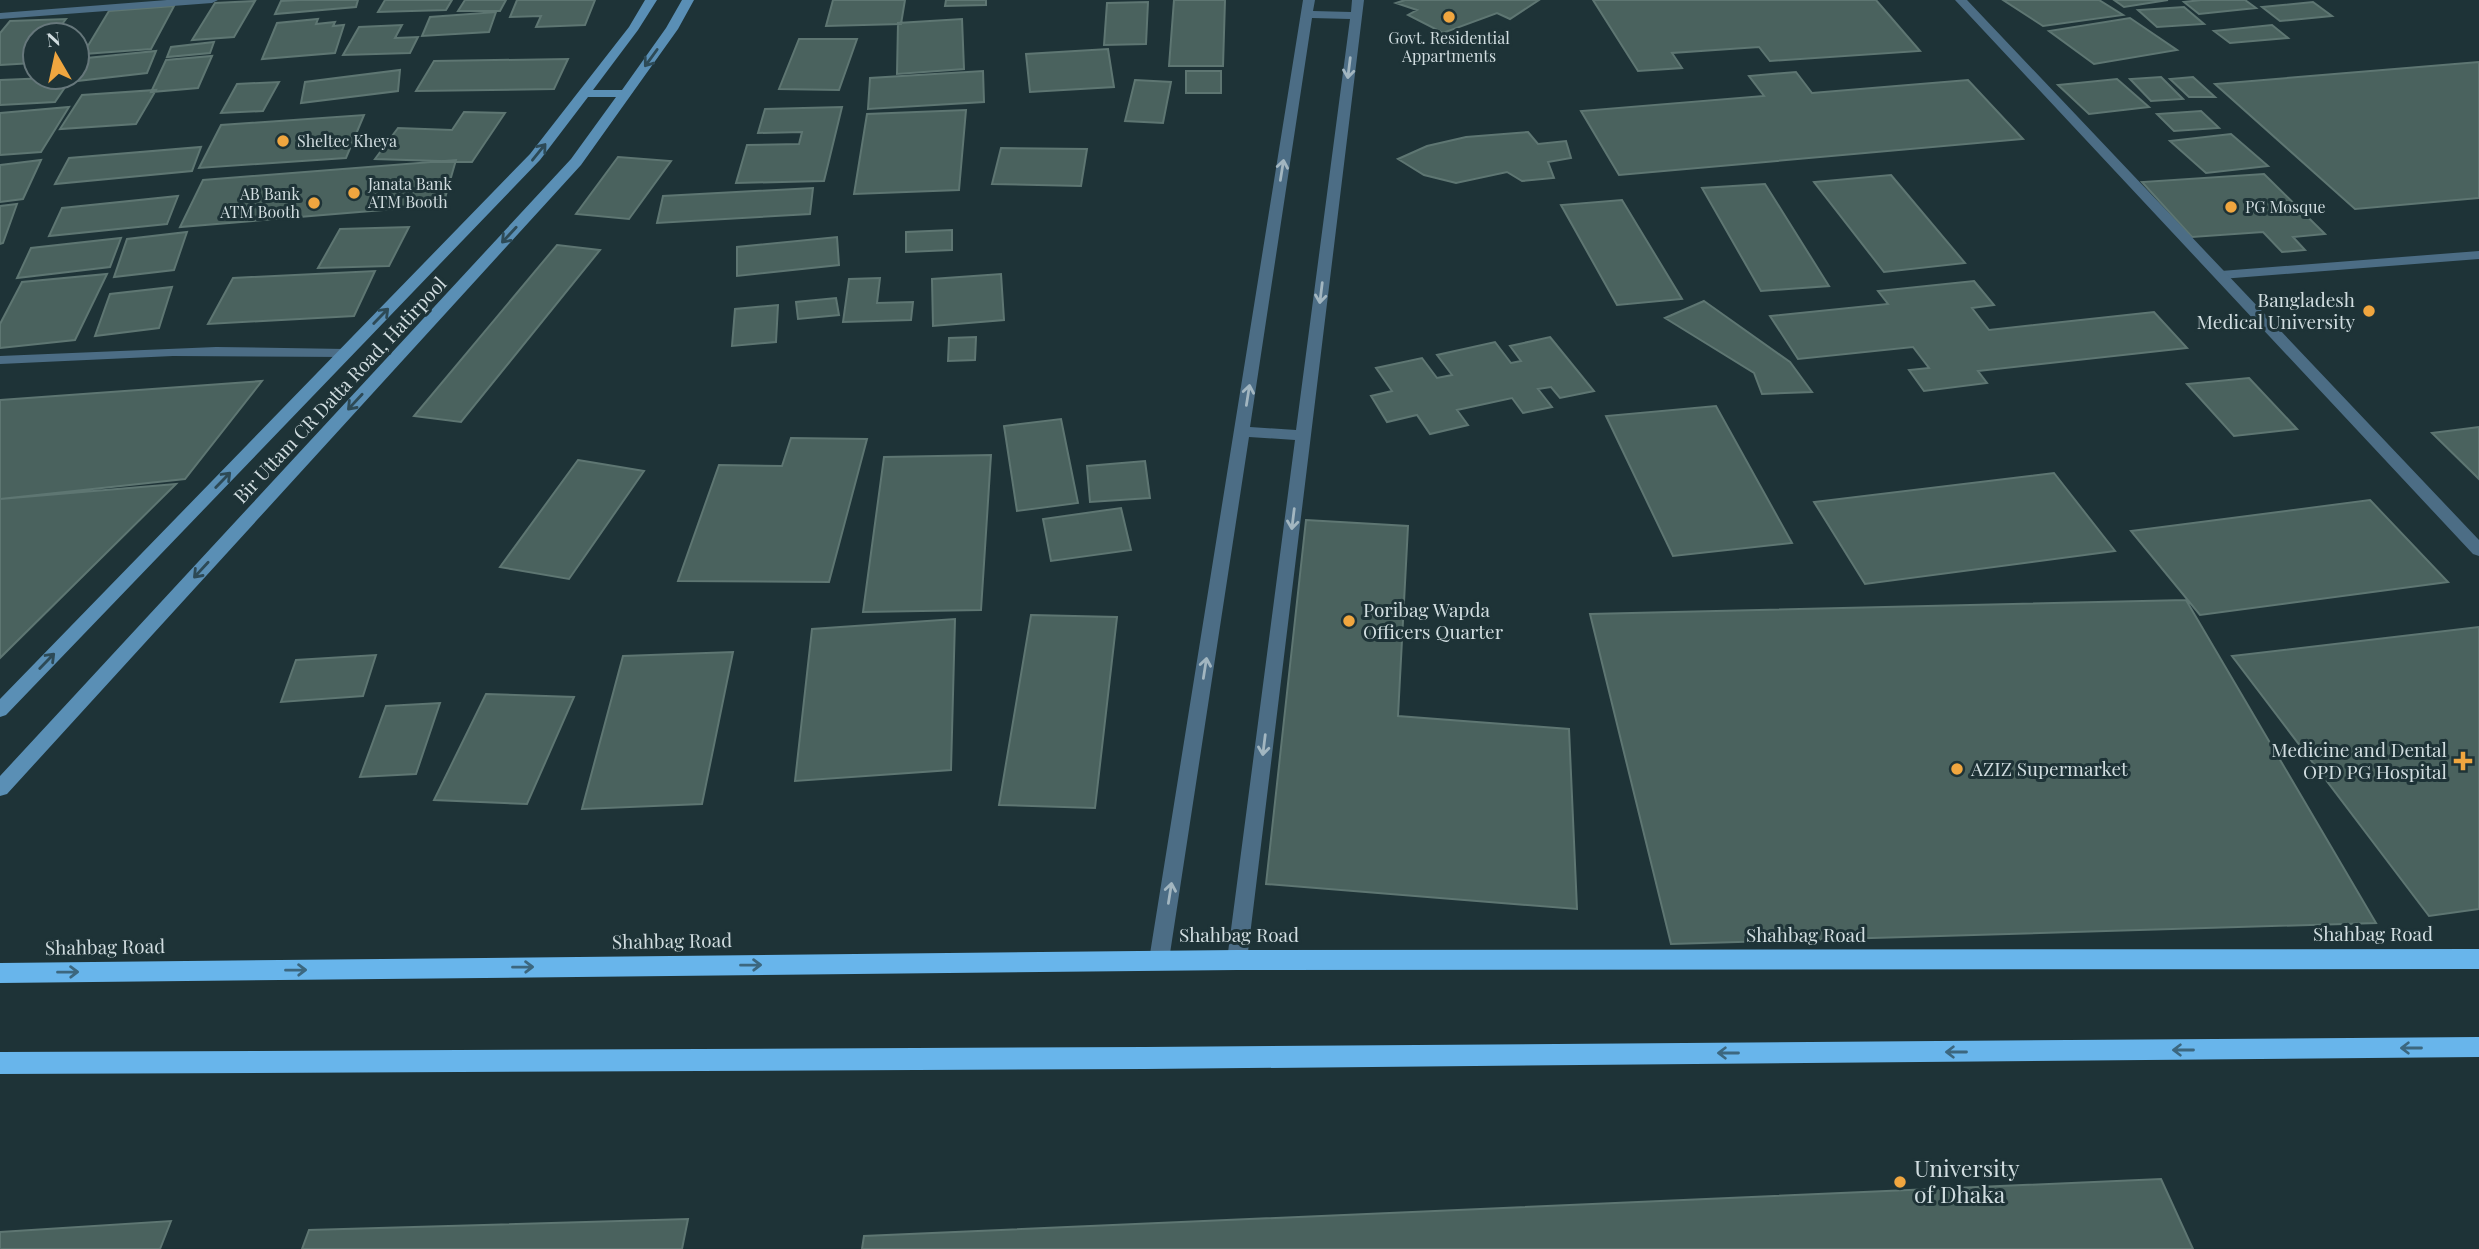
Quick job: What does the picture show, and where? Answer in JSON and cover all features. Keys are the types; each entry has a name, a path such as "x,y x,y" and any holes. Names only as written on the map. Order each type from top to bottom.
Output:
{"highway":[{"name":"Shahbag Road","path":"0,973 1159,960 2479,959"},
{"path":"0,1063 1145,1058 2479,1047"}],"main road":[{"name":"Bir Uttam CR Datta Road, Hatirpool","path":"0,710 535,157 634,28 651,0"},
{"name":"Bir Uttam CR Datta Road, Hatirpool","path":"0,789 576,162 672,29 688,0"},
{"path":"584,93 625,94"}],"street":[{"path":"0,16 212,0"},
{"path":"1961,0 2479,550"},
{"path":"1159,960 1308,7 1357,8 1237,960"},
{"path":"2221,275 2479,255"},
{"path":"0,360 248,349 346,353"},
{"path":"1242,432 1303,435"}],"building":[{"path":"358,0 356,7 275,14 281,1"},
{"path":"385,0 452,0 446,10 378,12"},
{"path":"465,0 506,0 500,11 458,11"},
{"path":"517,0 595,0 585,25 536,27 541,16 510,17"},
{"path":"833,0 905,0 901,24 826,26"},
{"path":"946,0 986,0 986,5 945,6"},
{"path":"1174,0 1225,0 1223,66 1169,66"},
{"name":"Govt. Residential Appartments","path":"1405,0 1539,0 1510,19 1497,13 1443,33 1408,15 1417,10 1396,3"},
{"path":"1593,0 1876,0 1920,51 1770,61 1759,47 1672,53 1682,68 1638,71"},
{"path":"2003,0 2099,0 2123,15 2043,26"},
{"path":"2114,0 2168,0 2124,7"},
{"path":"2245,0 2256,8 2199,14 2184,2"},
{"path":"255,1 234,37 192,40 215,3"},
{"path":"1148,2 1146,44 1104,45 1107,3"},
{"path":"2313,2 2332,16 2280,21 2262,7"},
{"path":"174,6 151,49 91,53 91,41 109,11"},
{"path":"2184,7 2204,24 2157,27 2138,10"},
{"path":"496,12 489,32 422,36 430,17"},
{"path":"2130,18 2177,50 2094,64 2049,31"},
{"path":"66,19 21,21 21,64 0,65 0,33 10,21"},
{"path":"318,19 316,24 335,22 333,26 344,25 335,53 262,59 277,23"},
{"path":"962,19 964,69 897,74 898,23"},
{"path":"402,25 395,38 418,37 410,53 343,55 359,27"},
{"path":"2272,25 2288,38 2230,43 2214,31"},
{"path":"799,39 857,39 839,90 779,89"},
{"path":"214,42 210,53 167,57 171,47"},
{"path":"1108,49 1114,87 1030,92 1026,54"},
{"path":"156,51 147,73 91,79 91,58"},
{"path":"212,56 198,88 151,92 166,60"},
{"path":"568,59 554,89 416,91 434,61"},
{"path":"2479,62 2479,198 2355,209 2215,84"},
{"path":"400,70 398,91 301,103 305,82"},
{"path":"983,71 984,102 868,109 870,78"},
{"path":"1186,71 1221,71 1221,93 1186,93"},
{"path":"1796,72 1812,93 1968,80 2023,139 1619,175 1581,111 1764,96 1749,76"},
{"path":"2161,77 2183,99 2151,101 2130,79"},
{"path":"2193,77 2215,97 2189,97 2170,79"},
{"path":"21,79 21,91 62,91 55,102 0,105 0,80"},
{"path":"2117,79 2149,107 2089,114 2058,85"},
{"path":"1135,80 1171,82 1163,123 1125,121"},
{"path":"279,82 263,111 221,113 237,84"},
{"path":"156,90 136,124 60,129 82,95"},
{"path":"69,107 41,152 0,155 0,113"},
{"path":"842,107 824,181 736,183 747,145 799,144 802,132 758,133 765,109"},
{"path":"966,110 959,190 854,194 867,114"},
{"path":"2201,111 2219,128 2174,131 2157,114"},
{"path":"464,112 505,113 472,162 375,159 398,128 452,130"},
{"name":"Sheltec Kheya","path":"364,115 346,158 199,168 221,125"},
{"path":"1528,132 1538,144 1566,141 1571,158 1548,162 1554,178 1522,181 1507,172 1456,183 1424,175 1398,159 1427,146 1466,137"},
{"path":"2231,134 2268,166 2206,173 2170,141"},
{"path":"201,147 192,171 55,184 69,158"},
{"path":"1001,148 1087,149 1081,186 992,184"},
{"path":"618,157 671,161 629,219 576,214"},
{"path":"41,160 23,199 0,202 0,165"},
{"path":"456,160 443,205 180,227 203,180"},
{"name":"PG Mosque","path":"2264,174 2325,234 2293,237 2305,250 2282,252 2263,232 2192,237 2142,182"},
{"path":"1891,175 1965,263 1884,272 1814,182"},
{"path":"1765,184 1829,286 1761,291 1702,188"},
{"path":"813,188 810,214 657,223 663,196"},
{"path":"178,196 167,224 49,236 62,208"},
{"path":"1622,200 1682,299 1617,305 1561,205"},
{"path":"17,204 3,243 0,244 0,206"},
{"path":"409,227 389,266 318,268 340,229"},
{"path":"952,230 952,250 906,252 906,232"},
{"path":"187,232 174,270 114,277 127,239"},
{"path":"837,237 839,265 737,276 737,247"},
{"path":"121,238 110,267 17,278 31,248"},
{"path":"557,245 600,250 461,422 414,416"},
{"path":"375,271 354,316 208,324 233,278"},
{"path":"107,274 75,340 0,348 0,324 22,282"},
{"path":"1001,274 1004,320 933,326 932,279"},
{"path":"880,278 877,303 913,302 911,320 843,322 849,279"},
{"path":"1974,281 1994,305 1972,308 1989,330 2154,312 2187,348 1978,371 1987,383 1924,391 1909,370 1929,368 1913,347 1798,359 1770,316 1888,304 1878,291"},
{"path":"172,287 159,328 95,336 110,294"},
{"path":"836,298 839,315 798,319 796,302"},
{"path":"1704,301 1790,362 1812,392 1762,394 1754,373 1665,318"},
{"path":"778,305 776,342 732,346 735,309"},
{"path":"976,337 975,360 948,361 949,338"},
{"path":"1550,337 1594,391 1560,398 1551,387 1538,389 1552,407 1523,413 1512,398 1457,410 1468,425 1430,434 1417,415 1387,422 1371,396 1392,391 1376,368 1422,358 1437,378 1452,375 1437,355 1495,342 1511,363 1521,361 1510,346"},
{"path":"2249,378 2297,429 2234,436 2187,384"},
{"path":"262,381 185,479 0,499 0,400"},
{"path":"1716,406 1792,543 1673,556 1606,416"},
{"path":"1061,419 1078,503 1017,511 1004,426"},
{"path":"2479,427 2479,479 2432,433"},
{"path":"791,438 867,439 829,582 678,581 719,465 782,466"},
{"path":"991,455 981,610 863,612 884,457"},
{"path":"578,460 644,471 569,579 500,567"},
{"path":"1145,461 1150,498 1090,502 1087,466"},
{"path":"2054,473 2115,551 1865,584 1814,502"},
{"path":"176,484 0,658 0,499"},
{"path":"2370,500 2448,582 2200,615 2131,531"},
{"path":"1121,508 1131,550 1051,561 1043,519"},
{"name":"Poribag Wapda Officers Quarter","path":"1306,520 1408,526 1398,716 1569,729 1577,909 1266,884"},
{"name":"AZIZ Supermarket","path":"2186,600 2376,923 1671,944 1590,614"},
{"path":"1031,615 1117,617 1095,808 999,805"},
{"path":"955,619 951,770 795,781 812,629"},
{"path":"2479,627 2479,909 2429,916 2232,656"},
{"path":"733,652 702,804 582,809 623,656"},
{"path":"376,655 363,696 281,702 296,660"},
{"path":"486,694 574,697 527,804 434,800"},
{"path":"440,703 416,774 360,777 386,706"},
{"path":"2161,1179 2193,1249 862,1249 864,1236"},
{"path":"688,1219 682,1249 302,1249 309,1230"},
{"path":"171,1221 160,1249 0,1249 0,1232"}],"place":[{"name":"Govt. Residential Appartments","path":"1449,17"},
{"name":"Sheltec Kheya","path":"283,141"},
{"name":"Janata Bank ATM Booth","path":"354,193"},
{"name":"AB Bank ATM Booth","path":"314,203"},
{"name":"PG Mosque","path":"2231,207"},
{"name":"Bangladesh Medical University","path":"2369,311"},
{"name":"Poribag Wapda Officers Quarter","path":"1349,621"},
{"name":"Medicine and Dental OPD PG Hospital","path":"2463,761"},
{"name":"AZIZ Supermarket","path":"1957,769"},
{"name":"University of Dhaka","path":"1900,1182"}]}
